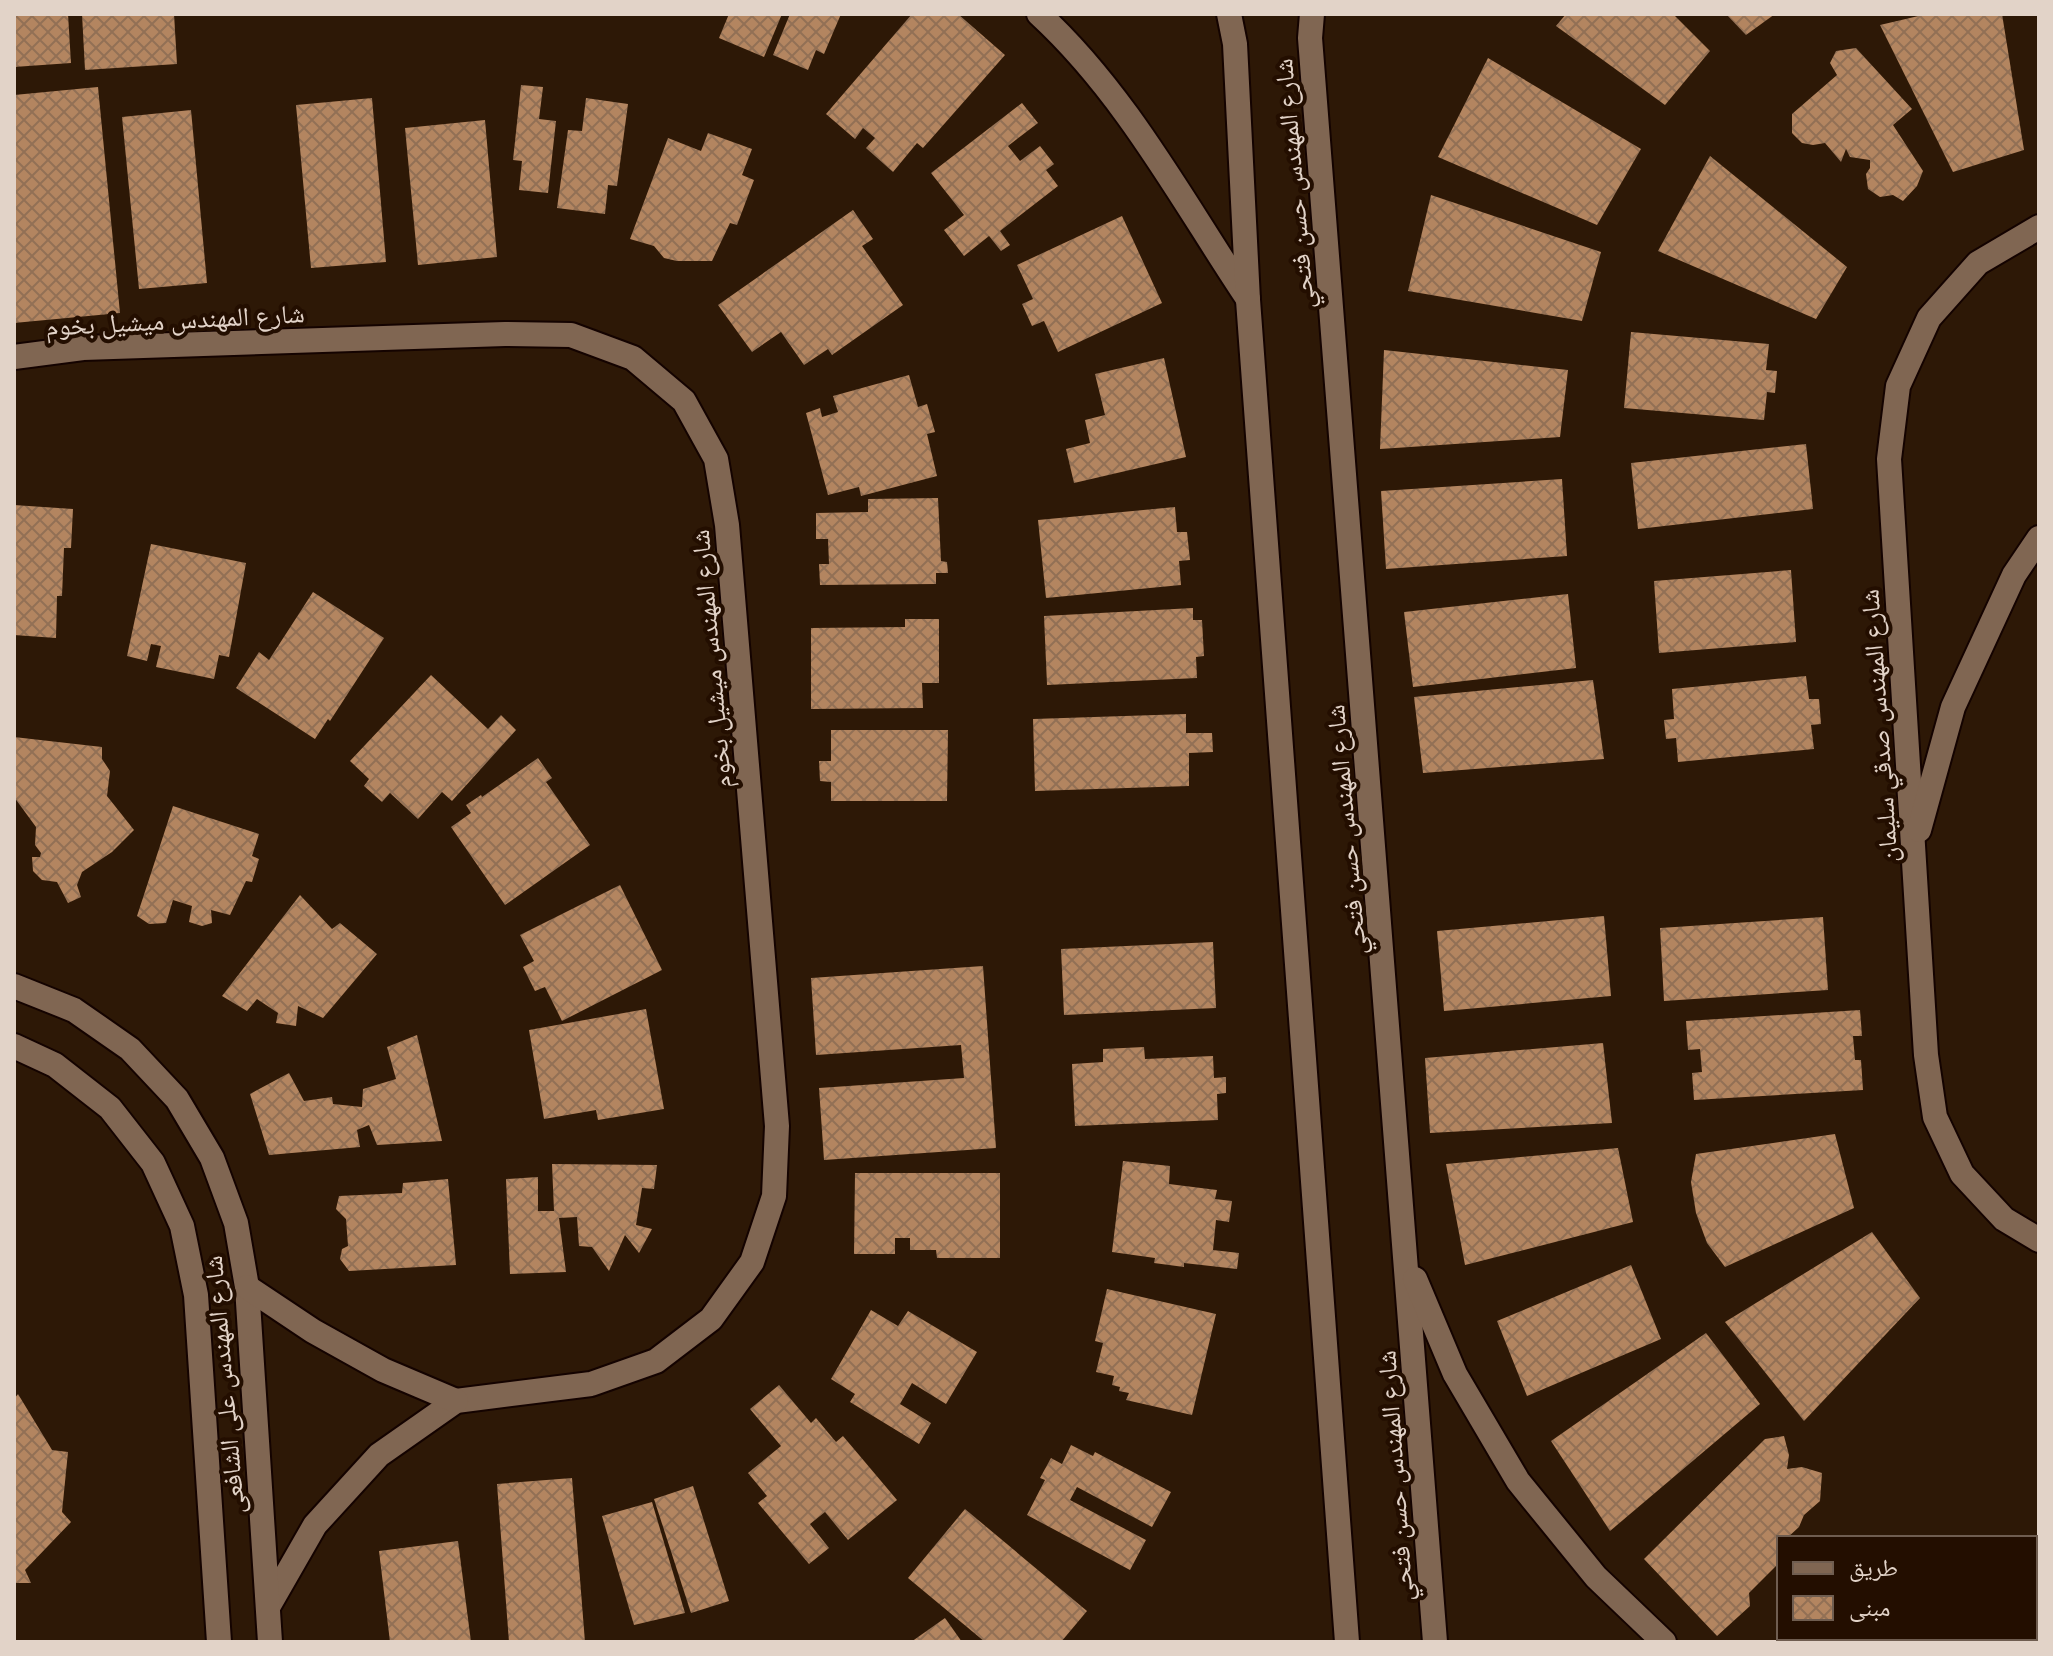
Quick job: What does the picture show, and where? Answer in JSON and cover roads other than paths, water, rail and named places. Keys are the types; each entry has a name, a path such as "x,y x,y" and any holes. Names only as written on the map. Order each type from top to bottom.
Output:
{"street":[{"path":"1039,14 1106,88 1156,157 1248,300"},
{"name":"شارع المهندس حسن فتحي","path":"1229,14 1235,44 1248,300 1347,1642"},
{"name":"شارع المهندس حسن فتحي","path":"1312,14 1312,70 1435,1642"},
{"name":"شارع المهندس صدقي سليمان","path":"2039,227 1978,263 1929,318 1898,386 1889,459 1926,1055 1935,1117 1962,1174 2004,1219 2039,1240"},
{"name":"شارع المهندس ميشيل بخوم","path":"14,357 83,348 505,334 571,335 633,358 684,401 716,459 727,525 777,1126 774,1196 752,1262 711,1319 656,1361 591,1384 456,1401 379,1455 315,1525 268,1607"},
{"path":"1914,847 1953,707 2014,575 2039,538"},
{"name":"شارع المهندس على الشافعى","path":"14,986 74,1010 130,1049 177,1099 212,1158 236,1223 247,1287 270,1642"},
{"name":"شارع المهندس على الشافعى","path":"14,1046 55,1065 110,1108 153,1163 182,1226 196,1295 219,1642"},
{"path":"1407,1260 1455,1374 1518,1481 1596,1577 1664,1642"},
{"path":"247,1287 313,1331 383,1370 456,1401"}]}
